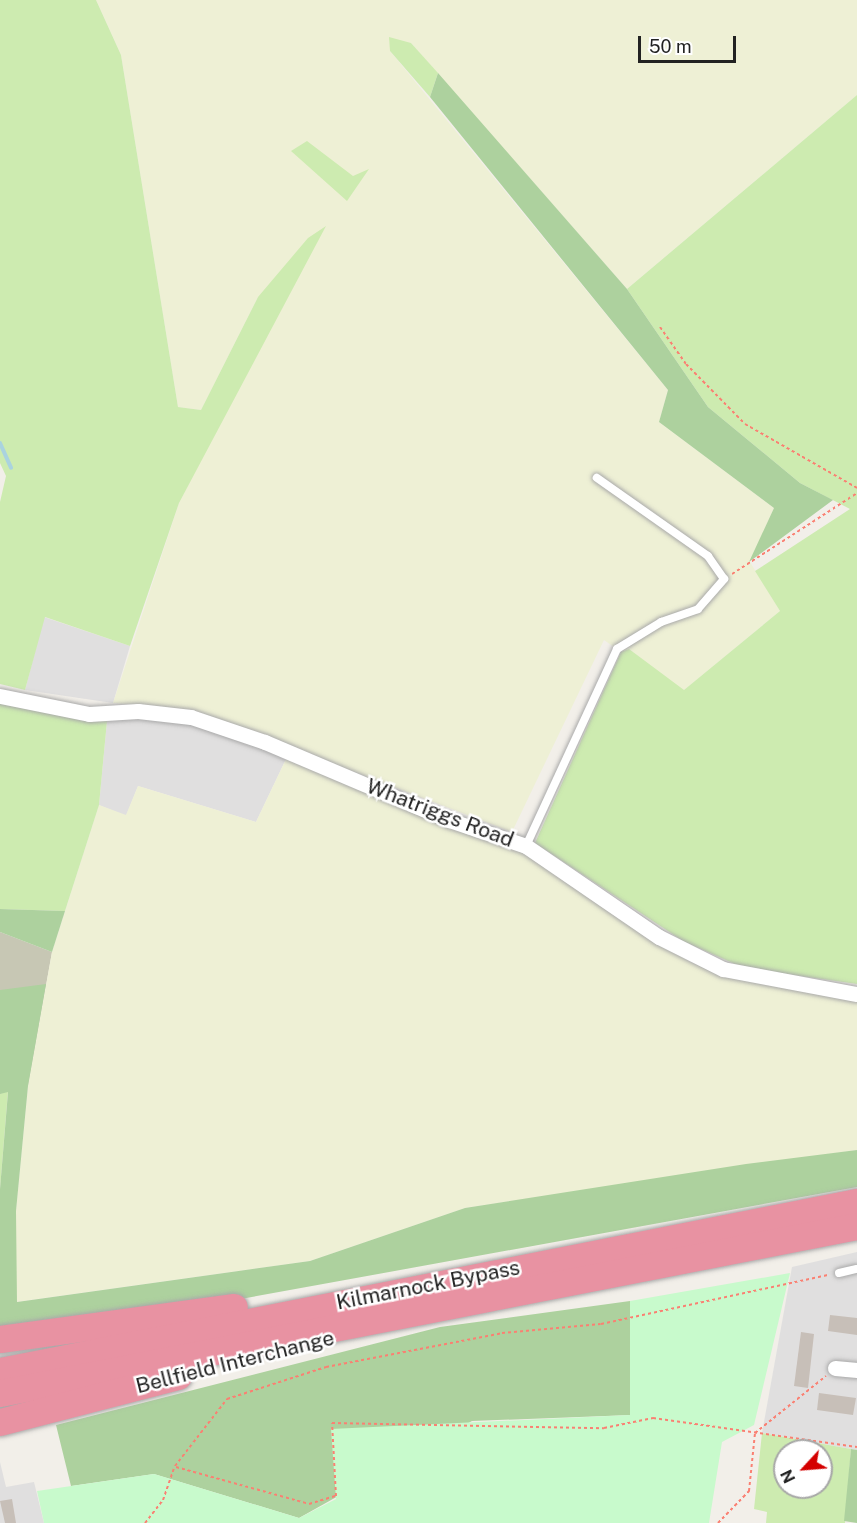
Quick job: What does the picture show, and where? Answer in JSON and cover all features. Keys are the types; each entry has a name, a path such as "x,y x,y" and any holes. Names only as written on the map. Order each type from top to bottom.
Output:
{"highway":[{"name":"Kilmarnock Bypass","path":"0,1371 479,1274 857,1202"},
{"name":"Kilmarnock Bypass","path":"0,1393 857,1226"},
{"path":"0,1339 479,1274"},
{"name":"Bellfield Interchange","path":"0,1422 470,1303"}],"street":[{"name":"Whatriggs Road","path":"0,696 89,714 138,711 191,717 526,846 659,937 723,969 857,994"},
{"path":"835,1368 857,1370"}],"lane":[{"path":"526,846 617,649 661,622 698,609 724,579 708,556 597,478"},
{"path":"839,1273 857,1269"}],"path":[{"path":"660,327 686,364 745,424 857,488"},
{"path":"724,579 857,493"},
{"path":"145,1523 163,1500 175,1466 227,1399 326,1368 502,1333 601,1324 839,1273"},
{"path":"718,1523 749,1491 755,1433 835,1368"},
{"path":"175,1466 309,1504 336,1496 332,1423 604,1428 653,1418 857,1447"}],"shaded area":[{"path":"96,0 857,0 857,95 627,289 411,43 390,51 668,390 659,422 774,508 750,562 780,611 683,691 629,649 621,652 604,640 512,832 192,710 113,703 179,503 235,392 258,297 201,410 178,407 121,55"},
{"path":"44,617 130,646 113,703 25,690"},
{"path":"146,718 192,723 287,757 256,822 138,786 126,816 99,805 107,721"},
{"path":"287,757 526,853 690,962 730,978 857,997 857,1150 465,1208 310,1261 16,1302 16,1211 28,1086 52,952 99,805 126,815 138,786 256,822"},
{"path":"0,932 52,952 28,1086 0,1094"},
{"path":"857,1252 857,1450 833,1446 833,1439 796,1439 762,1433 792,1267"},
{"path":"0,1462 6,1487 34,1482 44,1523 0,1523"}],"green space":[{"path":"0,0 96,0 121,55 178,407 201,410 258,297 308,238 326,226 179,503 130,646 45,617 25,690 0,684 0,502 6,476 0,463"},
{"path":"389,37 411,43 438,73 430,97 390,51"},
{"path":"438,73 627,289 708,407 800,483 833,500 749,562 774,508 659,422 668,390 430,97"},
{"path":"857,95 857,984 744,968 683,941 535,843 621,652 629,649 684,690 780,611 755,571 850,509 800,483 708,407 627,289"},
{"path":"307,141 353,176 369,169 347,201 291,151"},
{"path":"0,701 107,721 99,805 65,911 0,909"},
{"path":"0,909 65,911 52,952 0,932"},
{"path":"46,984 28,1086 16,1211 17,1302 310,1261 465,1208 746,1164 857,1150 857,1187 136,1318 0,1334 0,1189 8,1092 0,1094 0,990"},
{"path":"8,1091 0,1189 0,1094"},
{"path":"790,1273 754,1425 722,1442 709,1523 44,1523 37,1491 154,1474 299,1518 336,1499 331,1429 630,1415 630,1301"},
{"path":"630,1301 631,1415 472,1421 299,1518 154,1474 71,1486 56,1425 440,1327"},
{"path":"762,1433 795,1439 773,1439 773,1499 833,1499 833,1446 851,1449 845,1523 766,1523 767,1512 754,1509"},
{"path":"851,1449 857,1450 857,1523 844,1521"}],"building":[{"path":"830,1315 857,1318 857,1335 828,1331"},
{"path":"801,1332 814,1334 808,1388 794,1386"},
{"path":"819,1393 856,1398 853,1415 817,1410"},
{"path":"12,1499 16,1523 5,1523 0,1501"}],"waterway":[{"path":"0,443 11,468"}]}
